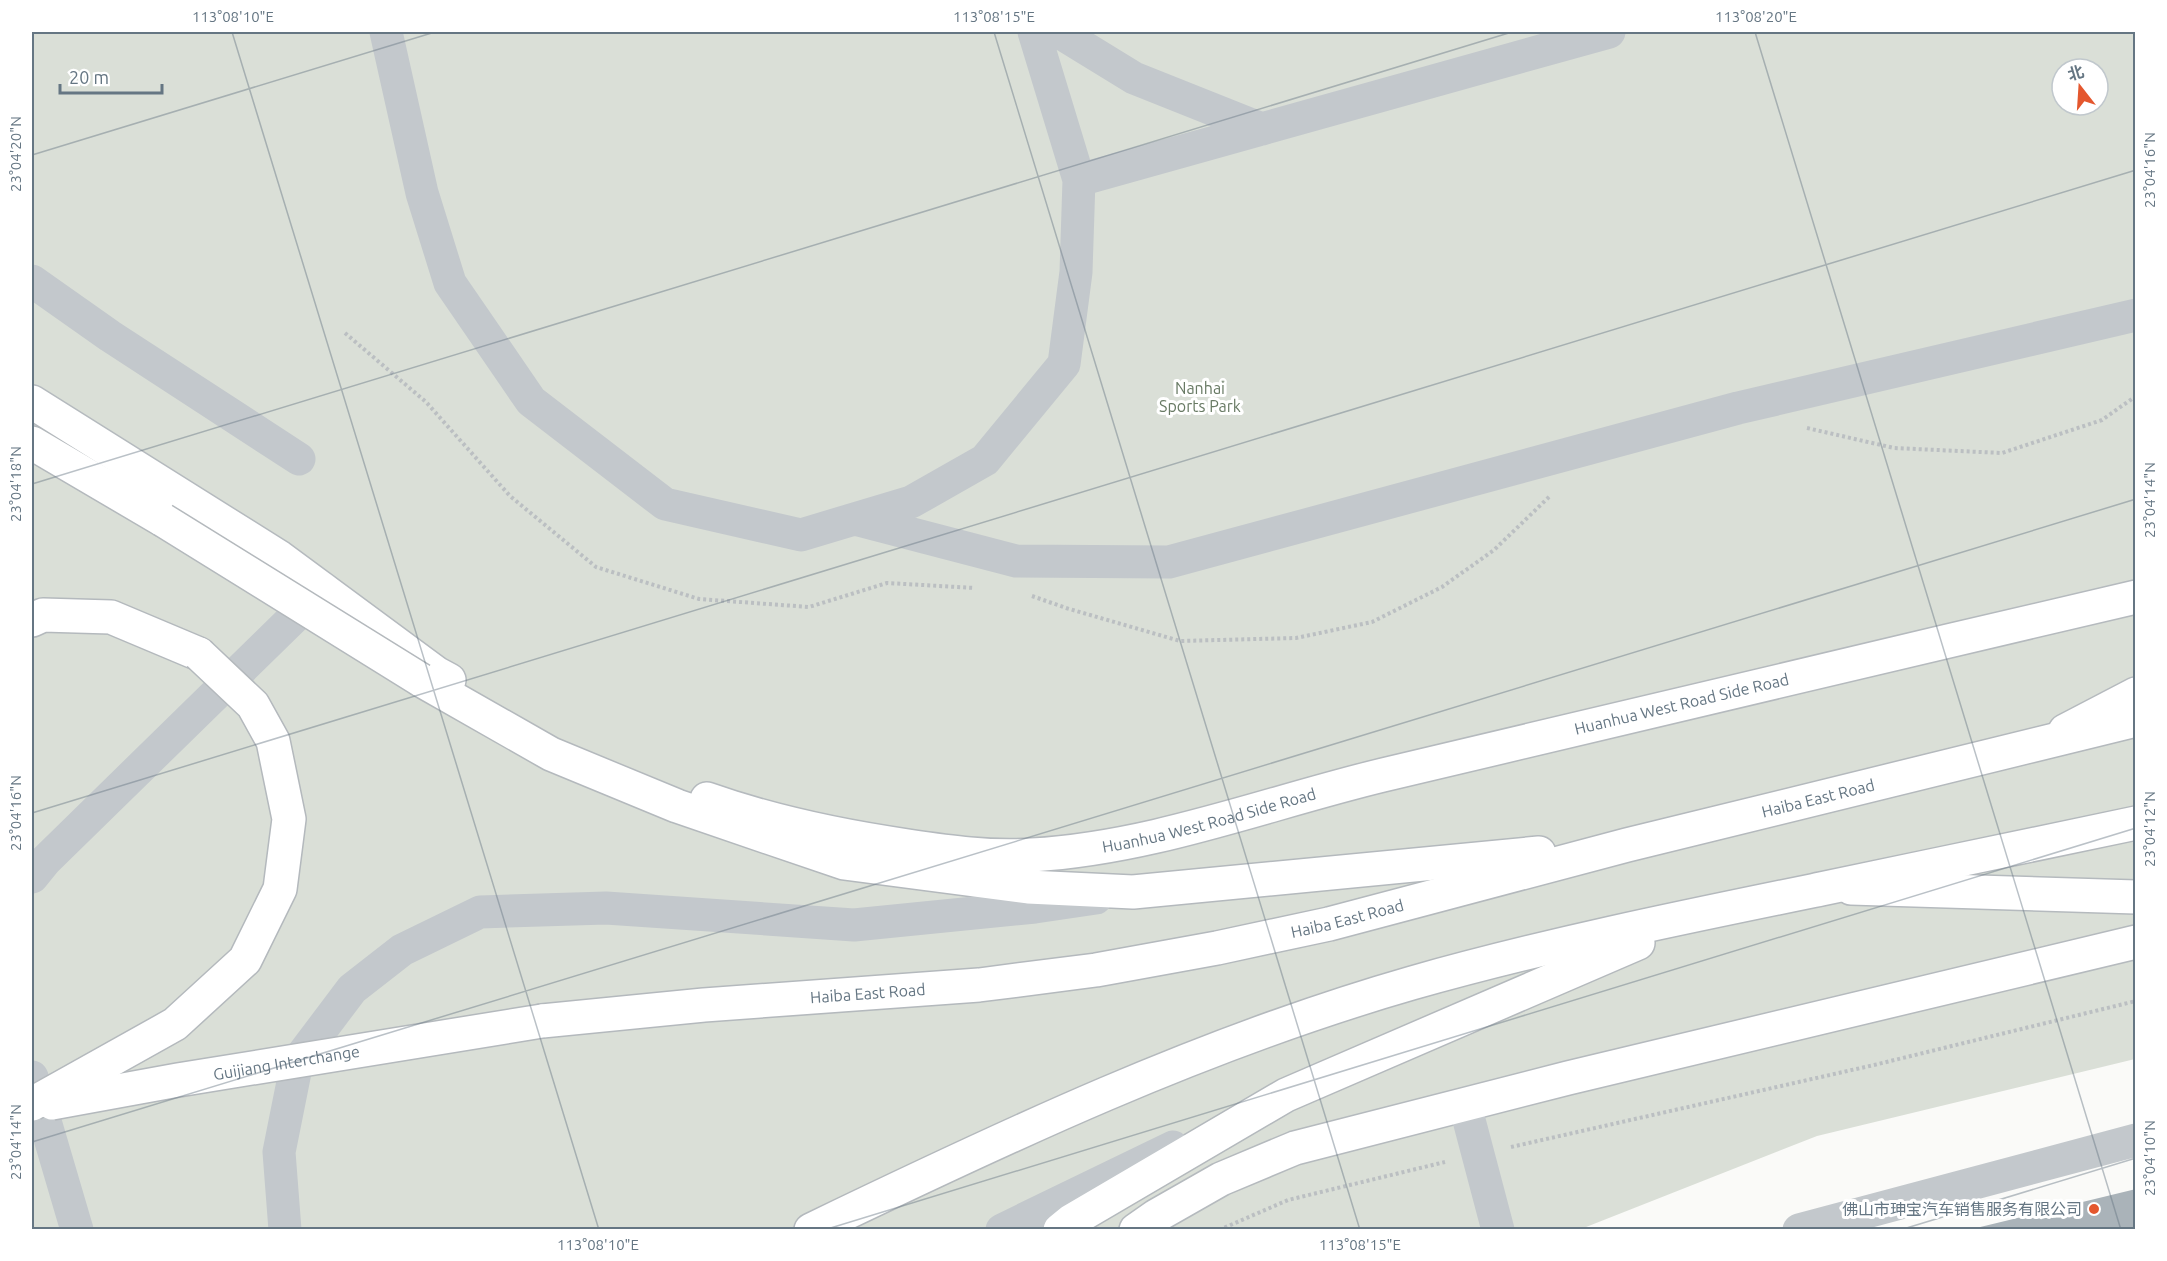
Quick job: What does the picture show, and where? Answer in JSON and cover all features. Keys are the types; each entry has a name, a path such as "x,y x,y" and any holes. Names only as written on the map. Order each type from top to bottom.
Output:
{"main road":[{"name":"Huanhua West Road Side Road","path":"32,402 279,557 436,672 551,736 637,775 741,811 821,832 963,854 1031,856 1115,845 1208,823 1378,776 2136,597"},
{"path":"32,443 163,520 421,680 551,754 677,806 844,863 1028,887 1133,892 1627,844"},
{"path":"32,620 43,615 111,617 199,654 253,705 273,741 289,819 280,889 245,960 175,1024 32,1105"},
{"path":"2049,740 2136,694"},
{"name":"Haiba East Road","path":"542,1021 704,1005 979,985 1096,970 1217,948 1329,924 1627,844 2136,720"},
{"path":"810,1230 1038,1122 1167,1068 1281,1025 1411,984 1714,910 2136,823"},
{"path":"1826,888 2136,897"},
{"path":"1060,1230 1071,1221 1286,1095 1714,910"},
{"path":"1136,1230 1221,1179 1295,1148 1465,1104 2136,942"},
{"name":"Guijiang Interchange","path":"32,1105 542,1021"}],"street":[{"path":"386,32 422,193 450,283 531,400 665,504 801,535 911,502 984,460 1064,364 1077,272 1079,180 1034,32"},
{"path":"1059,32 1134,78 1262,129"},
{"path":"1079,180 1609,32"},
{"path":"32,281 120,342 299,459"},
{"path":"855,519 1016,561 1169,562 1738,408 2136,315"},
{"path":"32,877 45,861 323,589"},
{"path":"285,1230 279,1152 297,1062 352,989 402,950 480,912 606,908 854,925 1035,907 1133,892"},
{"path":"32,1077 77,1230"},
{"path":"1002,1230 1098,1182 1286,1095"},
{"path":"1465,1104 1498,1230"},
{"path":"1799,1230 2136,1140"}],"path":[{"path":"1219,1230 1288,1200 1477,1154 1862,1068 2136,1001"}],"green space":[{"name":"Nanhai Sports Park","path":"32,32 2135,32 2135,1059 1817,1136 1581,1229 32,1229"}],"building":[{"name":"佛山市珅宝汽车销售服务有限公司","path":"2136,1189 2136,1230 1972,1230 1972,1229"}],"place":[{"name":"佛山市珅宝汽车销售服务有限公司","path":"2094,1209"}]}
